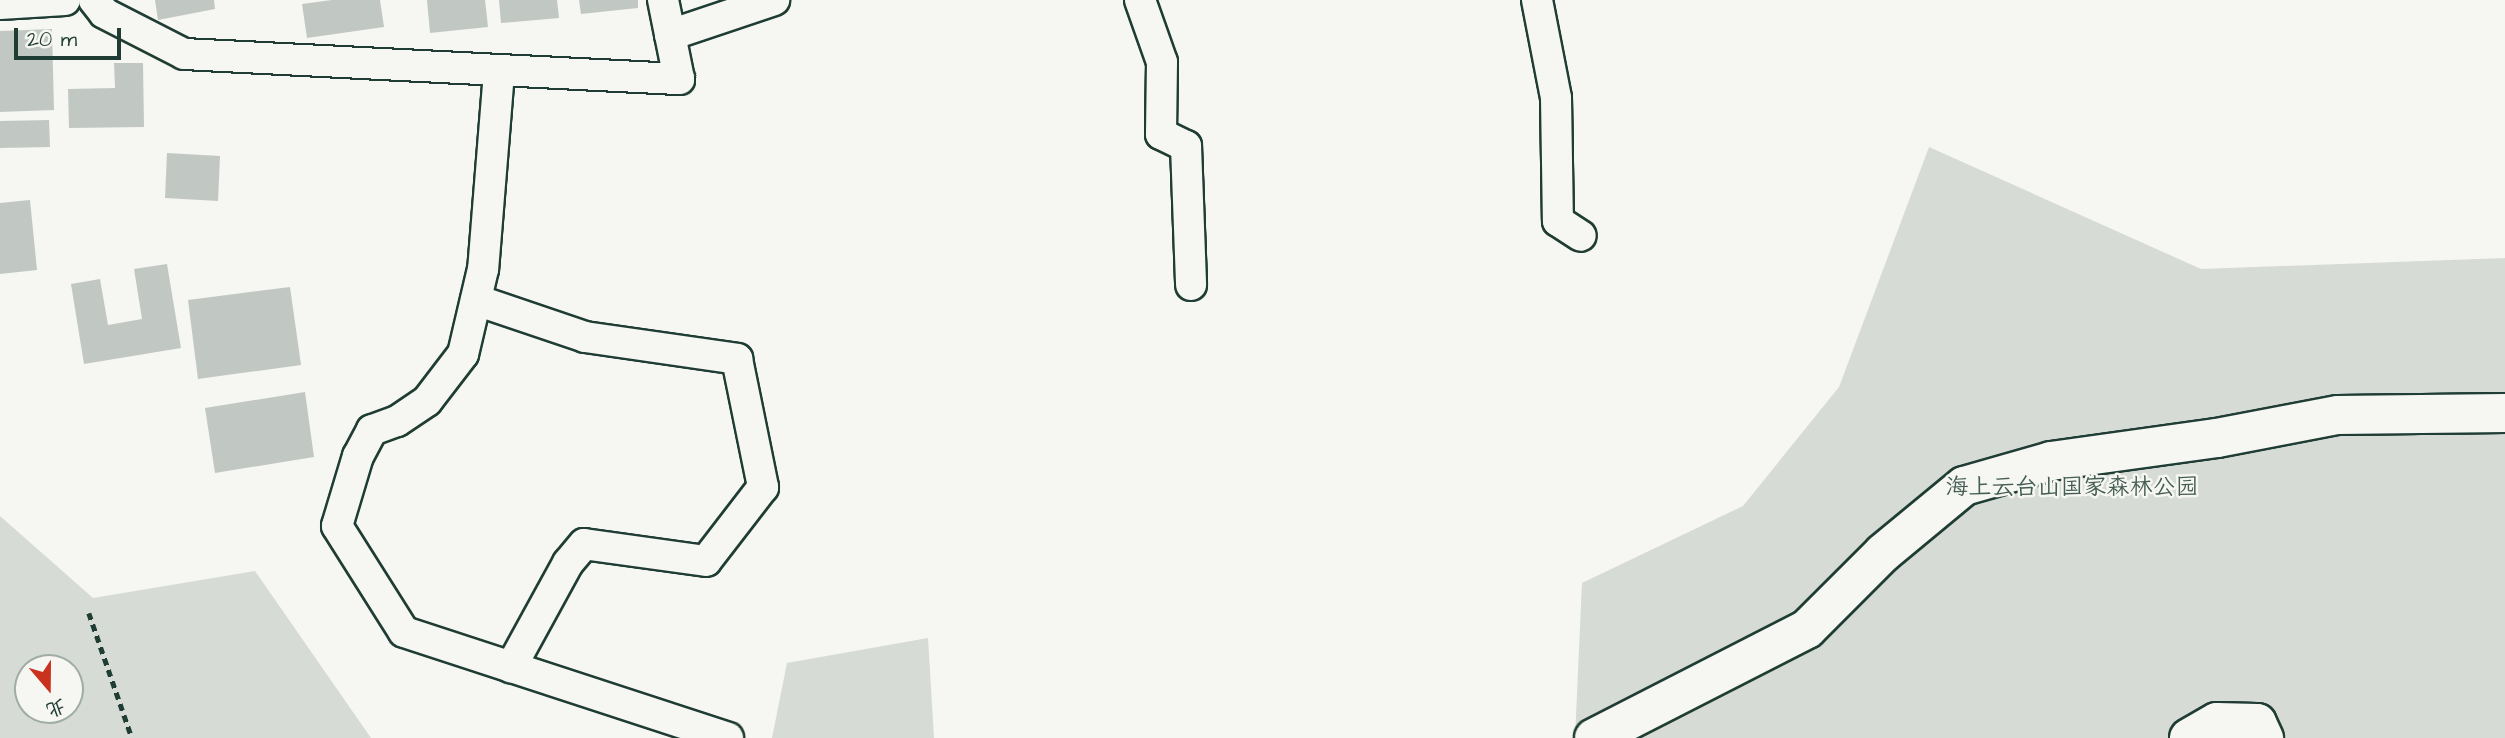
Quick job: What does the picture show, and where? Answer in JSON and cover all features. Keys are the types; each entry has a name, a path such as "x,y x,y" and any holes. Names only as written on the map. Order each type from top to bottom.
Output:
{"street":[{"path":"0,4 65,0"},
{"path":"94,0 104,13 184,54 679,79 663,0"},
{"path":"670,35 774,0"},
{"path":"1140,0 1162,62 1161,134 1186,146 1191,285"},
{"path":"1537,0 1556,98 1558,220 1581,236"},
{"path":"499,72 476,300 463,354 427,401 397,421 372,430 358,456 337,526 404,632 727,738"},
{"path":"476,300 584,337 737,359 763,487 706,561 584,544 568,563 511,667"},
{"path":"1594,738 1807,629 1883,553 1964,486 2051,461 2217,438 2338,415 2505,413"},
{"path":"2189,738 2217,722 2257,723 2264,738"}],"path":[{"path":"89,613 132,738"}],"green space":[{"name":"海上云台山国家森林公园","path":"1929,147 2201,269 2505,258 2505,738 1575,738 1582,583 1743,506 1839,387"},
{"path":"0,516 93,598 255,571 371,738 0,738"},
{"path":"928,638 934,738 772,738 787,663"}],"building":[{"path":"155,0 214,0 215,9 158,20"},
{"path":"332,0 380,0 384,27 307,38 302,4"},
{"path":"427,0 485,0 488,27 430,33"},
{"path":"499,0 557,0 559,18 501,23"},
{"path":"579,0 638,0 638,8 581,14"},
{"path":"52,29 54,110 0,112 0,31"},
{"path":"114,63 143,63 144,127 69,128 68,89 115,88"},
{"path":"49,120 50,147 0,148 0,121"},
{"path":"167,153 220,156 218,201 165,198"},
{"path":"30,200 37,270 0,274 0,203"},
{"path":"167,264 181,348 84,364 71,284 100,279 108,325 142,319 134,269"},
{"path":"290,287 301,365 198,379 188,300"},
{"path":"305,392 314,457 215,473 205,408"}]}
